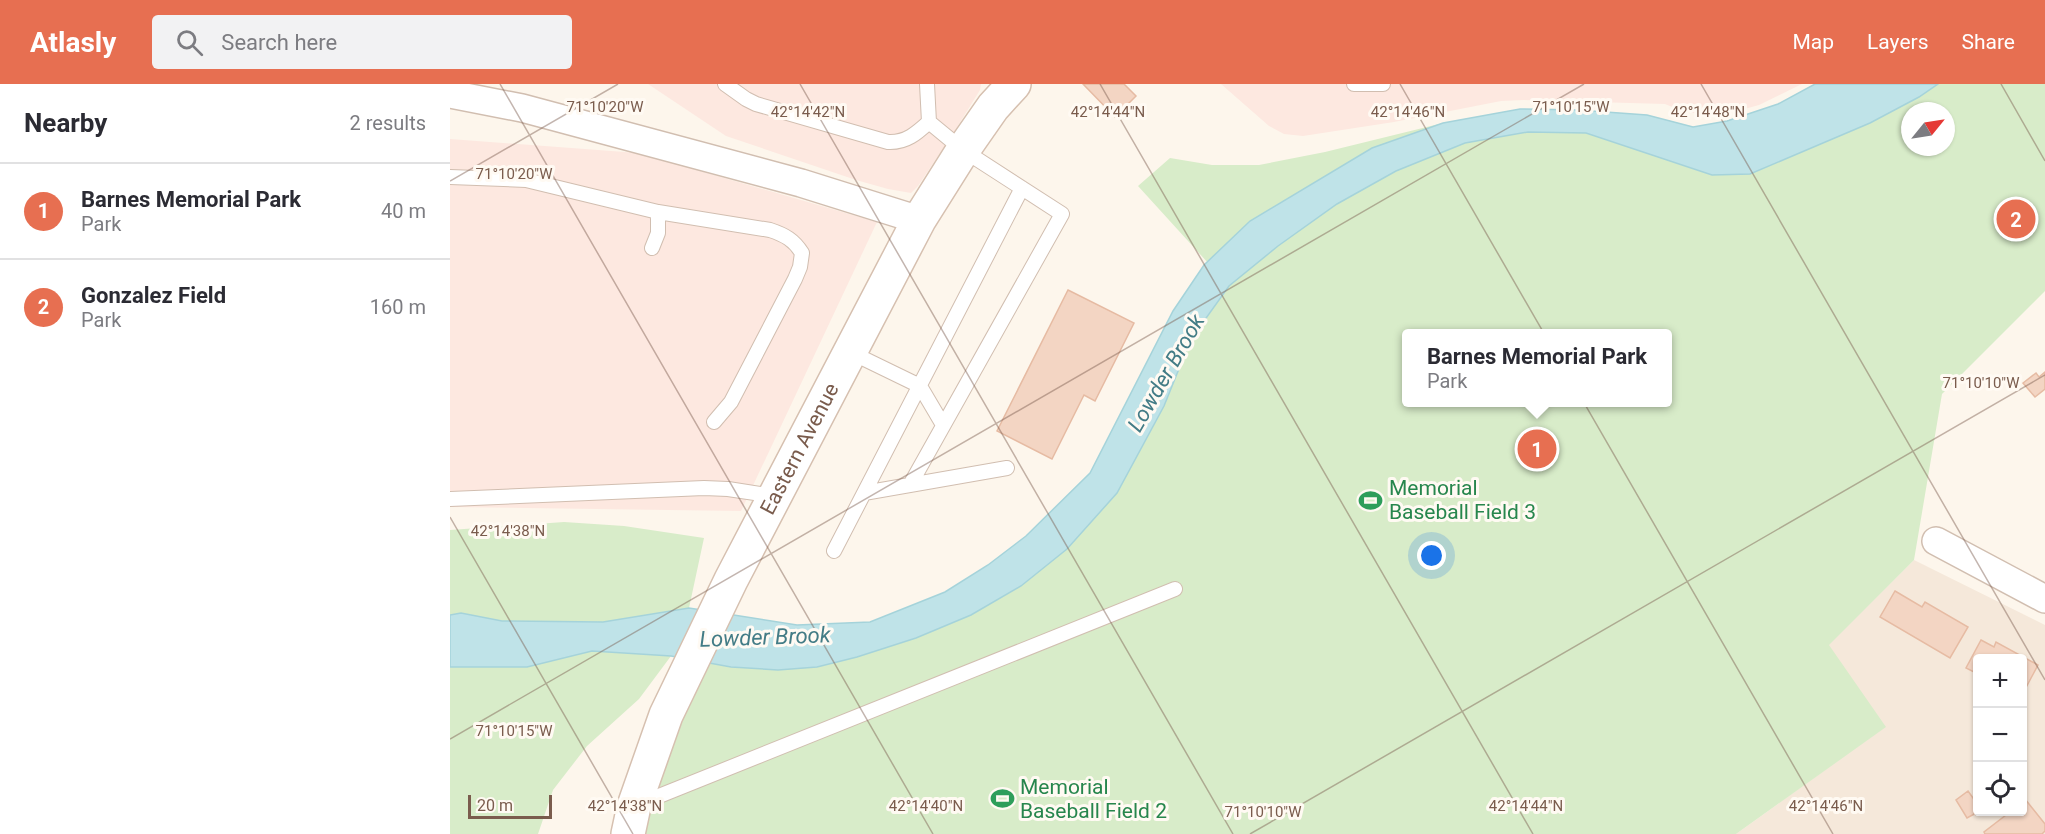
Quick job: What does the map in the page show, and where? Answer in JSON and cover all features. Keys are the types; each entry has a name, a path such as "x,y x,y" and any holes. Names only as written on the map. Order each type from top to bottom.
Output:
{"main road":[{"name":"Eastern Avenue","path":"631,820 666,715 731,580 919,220 993,107 1014,84"}],"street":[{"path":"450,94 522,108 801,183 919,220"},
{"path":"1936,541 2045,599"}],"lane":[{"path":"725,84 756,104 888,142 896,143 909,138 929,122"},
{"path":"910,485 1062,214 963,150 929,122 927,84"},
{"path":"1354,84 1383,84"},
{"path":"450,177 526,180 658,212 770,230 795,242 802,253 795,279 731,402 714,422"},
{"path":"834,551 1022,188"},
{"path":"652,248 658,232 658,212"},
{"path":"850,352 920,386 943,425"},
{"path":"864,493 1007,468"},
{"path":"450,499 704,488 728,489 775,497"},
{"path":"631,820 1175,589"}],"shaded area":[{"path":"648,84 981,84 980,90 954,132 911,193 856,180 726,136"},
{"path":"1221,84 1802,84 1759,105 1719,116 1685,112 1665,104 1501,101 1394,122 1303,136 1284,134 1269,126"},
{"path":"450,139 638,153 877,222 741,511 450,507"},
{"path":"1914,560 2045,625 2045,834 1736,834 1885,727 1828,645"}],"green space":[{"path":"1894,84 2045,84 2045,291 1942,394 1914,560 1829,645 1886,727 1736,834 628,834 693,659 778,670 817,667 916,638 971,615 1021,586 1117,493 1164,406 1191,339 1229,286 1138,186 1170,158 1212,165 1259,165 1325,152 1443,123 1520,109 1647,115 1785,150"},
{"path":"564,522 624,526 704,538 689,608 603,622 502,621 461,613 450,615 450,530"},
{"path":"592,651 671,656 639,699 587,746 553,790 538,834 450,834 450,667 527,667"}],"water":[{"name":"Lowder Brook","path":"1815,84 1938,84 1910,102 1901,102 1901,107 1870,123 1750,174 1712,175 1586,133 1528,132 1465,143 1396,171 1337,204 1278,246 1229,286 1191,339 1164,406 1117,493 1067,549 1021,586 971,615 916,638 817,667 778,670 731,667 671,656 592,651 527,667 450,667 450,615 461,613 502,621 603,622 689,608 797,625 870,622 945,592 988,565 1026,536 1090,473 1173,311 1204,265 1250,221 1372,148 1443,123 1520,109 1647,115 1693,127 1727,121 1778,104"}],"building":[{"path":"1083,84 1124,84 1136,96 1115,117"},
{"path":"1068,290 1134,323 1095,401 1084,395 1052,459 997,431"},
{"path":"2045,372 2045,389 2035,397 2023,383 2036,373 2039,377"},
{"path":"1895,591 1922,607 1925,602 1968,627 1950,658 1880,617"},
{"path":"1981,640 1994,647 1996,642 2018,654 1974,654"},
{"path":"1973,655 1973,672 1966,668"},
{"path":"2027,659 2038,665 2027,686"},
{"path":"1968,791 1973,798 1973,815 1967,818 1956,800"},
{"path":"2027,802 2045,824 2045,831 2042,834 1985,834 1984,832 2005,816 2027,816"}],"place":[{"name":"Gonzalez Field","path":"2016,219"},
{"name":"Barnes Memorial Park","path":"1537,449"},
{"name":"Memorial Baseball Field 3","path":"1371,500"},
{"name":"Memorial Baseball Field 2","path":"1002,799"}]}
